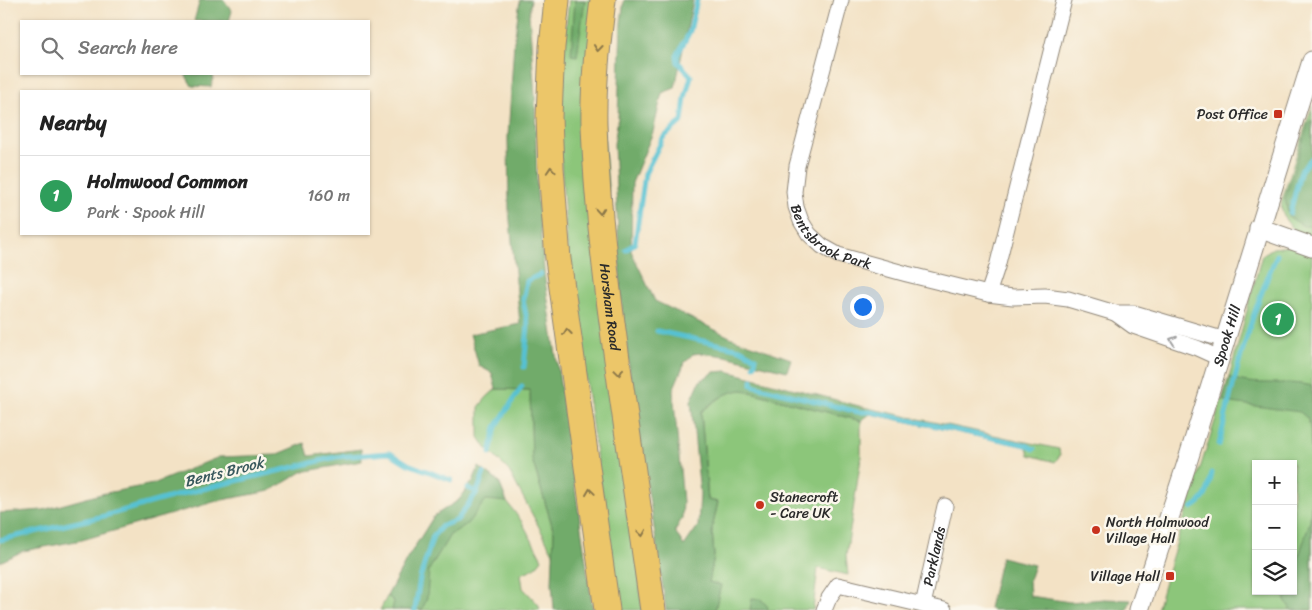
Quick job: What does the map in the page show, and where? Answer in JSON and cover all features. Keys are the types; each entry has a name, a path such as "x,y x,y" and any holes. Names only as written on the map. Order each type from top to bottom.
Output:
{"highway":[{"path":"557,0 552,47 549,117 556,232 572,366 607,610"},
{"name":"Horsham Road","path":"603,0 596,64 594,123 598,190 604,260 616,355 653,610"}],"street":[{"name":"Bentsbrook Park","path":"841,0 798,166 794,192 796,207 801,221 809,234 822,246 838,255 988,294 1013,297 1045,296 1068,299 1115,313 1134,313 1225,340"},
{"path":"988,294 997,267 1064,0"},
{"name":"Spook Hill","path":"1139,610 1178,494 1312,61"},
{"path":"1259,228 1312,247"},
{"name":"Bentsbrook Park","path":"1115,313 1133,326 1197,348 1219,358"},
{"name":"Parklands","path":"923,605 945,506"},
{"name":"Parklands","path":"824,610 829,598 838,585 944,610"}],"green space":[{"path":"200,0 224,0 232,11 229,20 194,20"},
{"path":"520,0 531,0 529,14 535,96 537,193 545,280 593,610 554,610 552,583 554,532 532,459 530,390 496,389 492,373 479,366 470,334 520,324 509,210 508,137 514,42"},
{"path":"569,0 593,0 642,610 618,610 567,246 560,148 562,62"},
{"path":"575,0 585,0 577,56 571,55"},
{"path":"624,0 693,0 675,88 662,93 653,132 632,183 631,251 655,301 732,338 791,359 787,371 725,356 701,353 693,354 685,362 673,390 683,502 682,518 675,531 684,546 698,526 700,494 691,401 700,381 714,372 727,371 863,407 870,414 861,421 743,390 725,395 701,412 708,500 718,502 712,529 714,556 709,582 721,585 715,610 666,610 635,418 621,300 614,144 618,118 621,22"},
{"path":"186,75 214,75 211,87 192,86"},
{"path":"1312,106 1312,610 1157,610 1229,377 1262,255 1273,248 1290,246 1294,229 1288,223 1282,209 1282,200"},
{"path":"1312,120 1312,226 1303,226 1288,216 1285,198 1309,122"},
{"path":"1229,377 1249,382 1291,383 1312,386 1312,477 1310,426 1307,418 1300,412 1222,400"},
{"path":"496,389 530,390 532,459 554,532 554,555 509,471 486,448 479,437 479,407"},
{"path":"732,390 743,390 861,421 861,458 846,556 848,575 818,568 813,610 715,610 720,585 709,582 714,556 712,529 718,502 708,500 701,412"},
{"path":"863,407 1059,449 1060,455 1055,462 1029,455 1027,447 870,414"},
{"path":"305,443 309,456 361,449 362,461 302,472 270,491 217,501 82,540 23,551 0,562 0,513 43,510 101,494 153,484 219,457 276,455"},
{"path":"479,467 499,482 507,502 522,522 542,559 535,568 521,574 523,588 538,604 540,610 380,610 407,559 434,516 459,500 473,481"},
{"path":"479,467 499,482 507,502 486,500 467,524 450,535 429,570 427,598 422,610 392,610 394,601 387,596 407,559 434,516 459,500 473,481"},
{"path":"1312,477 1312,610 1291,610 1284,598 1297,595 1297,562 1310,521"},
{"path":"1001,557 1034,565 1029,580 1030,596 1070,602 1104,599 1131,600 1127,610 993,610 989,608"},
{"path":"752,598 761,599 768,607 767,610 750,610"}],"waterway":[{"name":"Bents Brook","path":"626,250 635,243 645,174 663,138 682,121 685,98 691,76 678,62 677,56 690,31 697,0"},
{"path":"1290,213 1301,170 1312,158"},
{"path":"1219,445 1243,348 1277,255"},
{"name":"Bents Brook","path":"524,367 528,325 523,300 527,281 541,274"},
{"path":"657,331 740,349 756,358 754,366"},
{"path":"752,380 752,385 858,412 871,412 1026,445 1034,449"},
{"name":"Bents Brook","path":"490,453 496,427 522,386"},
{"name":"Bents Brook","path":"0,540 104,516 182,494 336,457 390,453 408,464 451,480"},
{"path":"415,610 420,578 433,536 442,526 457,520 477,492 484,473"},
{"path":"1192,508 1204,497 1212,473"},
{"name":"Bents Brook","path":"468,488 477,492"}],"place":[{"name":"Post Office","path":"1278,114"},
{"name":"Holmwood Common","path":"1278,319"},
{"name":"Stanecroft - Care UK","path":"760,505"},
{"name":"North Holmwood Village Hall","path":"1096,530"},
{"name":"Village Hall","path":"1170,576"}]}
